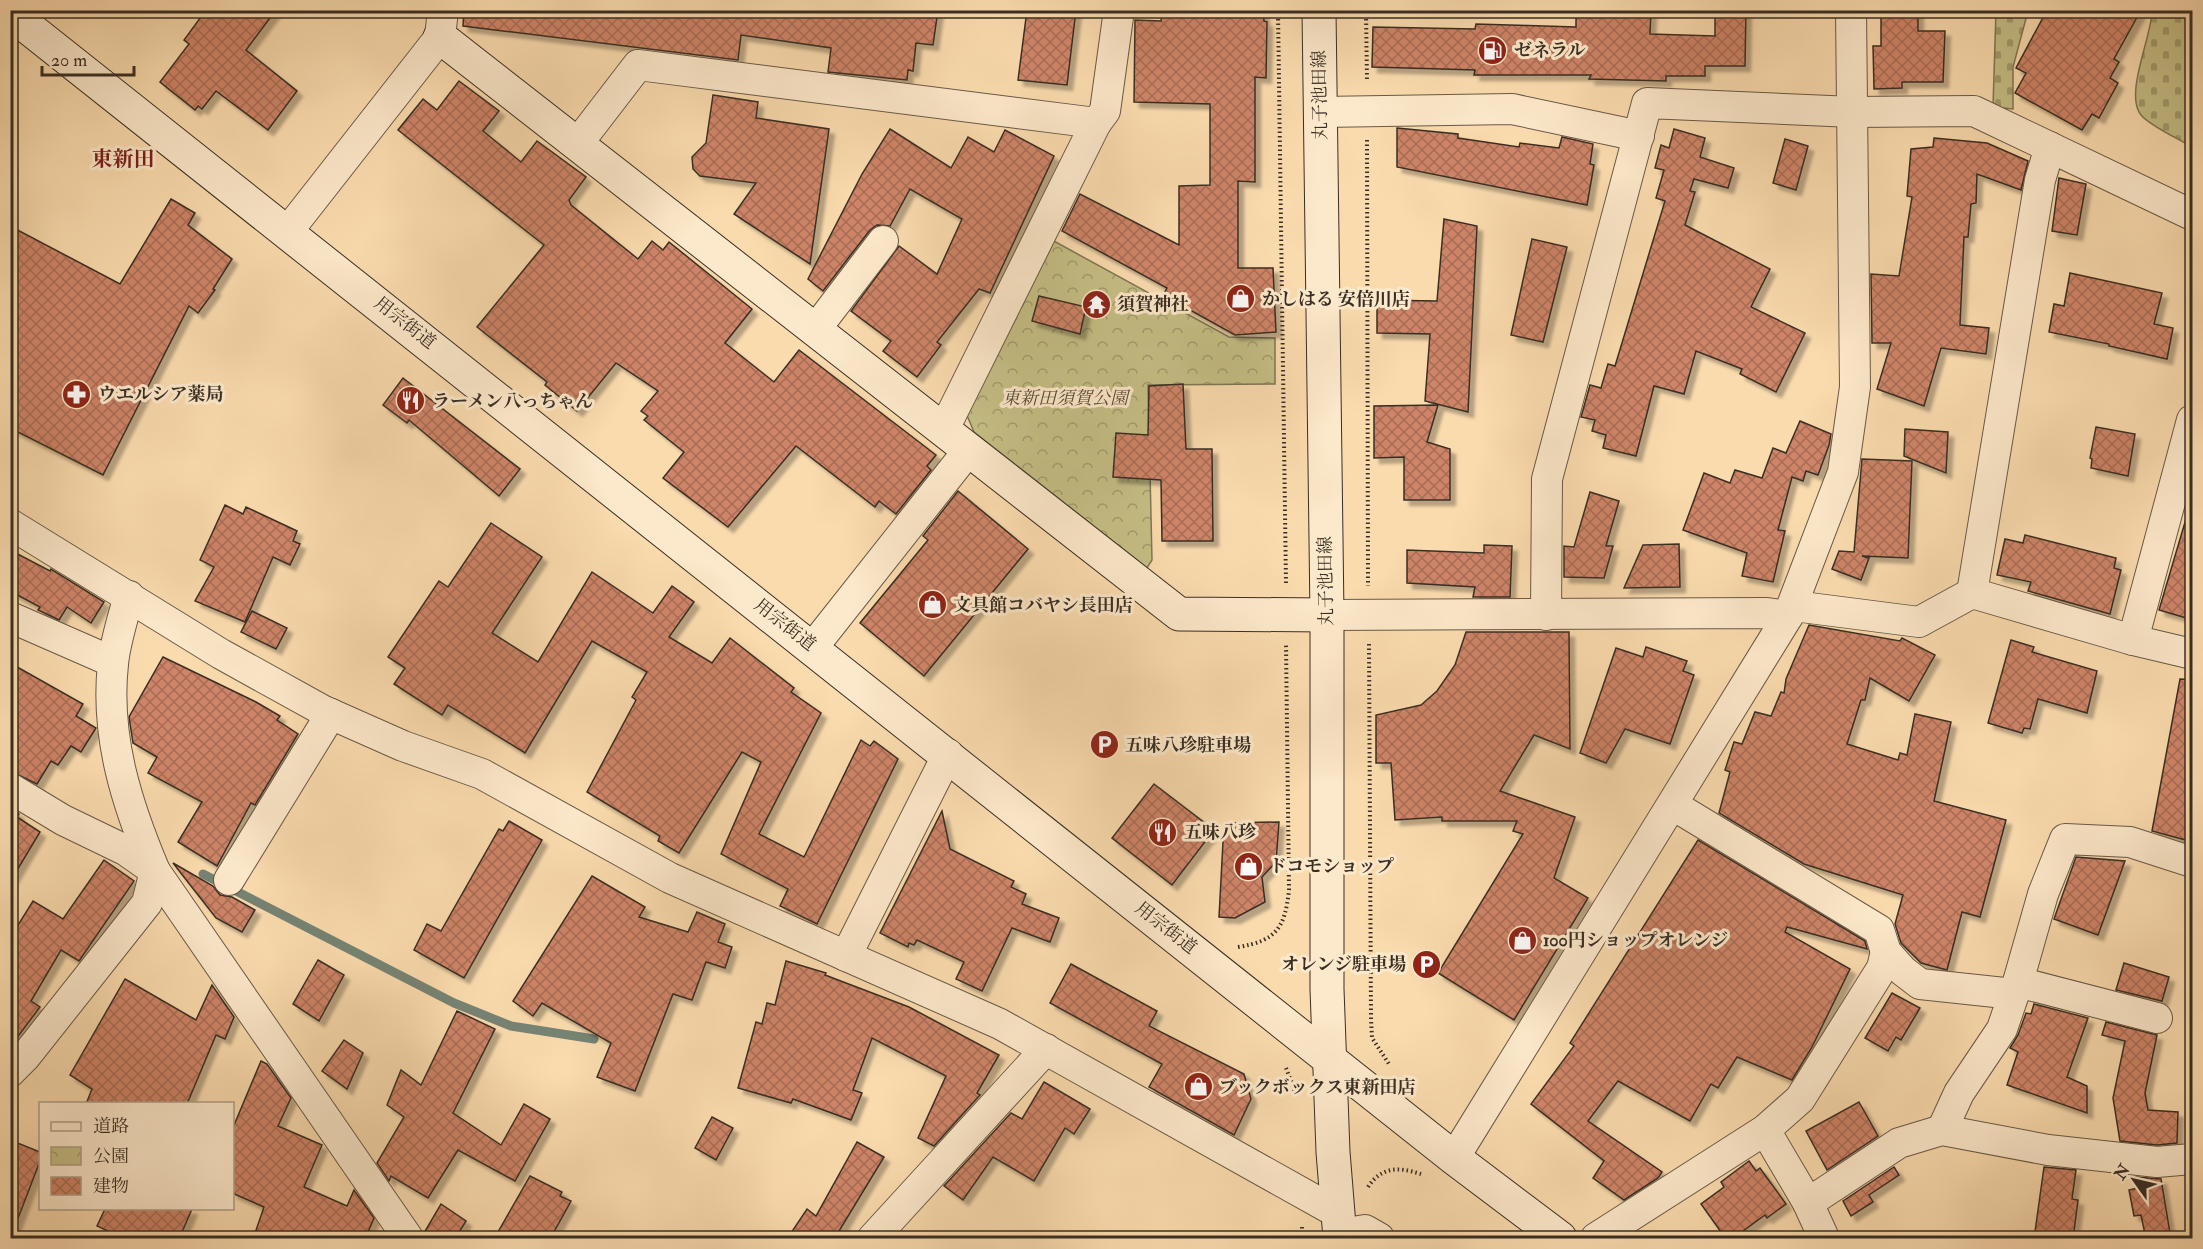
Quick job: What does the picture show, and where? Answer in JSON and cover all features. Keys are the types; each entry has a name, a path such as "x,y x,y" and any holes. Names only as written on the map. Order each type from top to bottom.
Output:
{"street":[{"path":"21,10 59,51"},
{"path":"813,647 956,441 1096,123 1105,111 1119,10"},
{"name":"丸子池田線","path":"1319,10 1327,615 1329,1057 1333,1152 1347,1231"},
{"path":"1443,1168 1672,805 1791,611 1843,472 1855,387 1851,10"},
{"name":"用宗街道","path":"10,13 1329,1057 1443,1168 1560,1239"},
{"path":"288,231 441,24 578,143 1179,614 1546,615 1791,611 1919,622 1972,593 2133,640 2193,654"},
{"path":"578,143 638,65 1096,123"},
{"path":"1546,615 1547,479 1647,103 1852,112 1974,111 2193,215"},
{"path":"1321,112 1512,109 1639,136"},
{"path":"1972,593 2040,180 2050,147"},
{"path":"815,330 883,241"},
{"path":"2133,640 2192,425"},
{"path":"10,524 221,654 331,714 403,746 482,774 670,878 1000,1024 1347,1231"},
{"path":"129,596 113,662 111,706 115,750 140,836 155,870 408,1239"},
{"path":"10,617 113,662"},
{"path":"229,880 331,714"},
{"path":"846,956 948,754"},
{"path":"10,788 63,820 125,850 155,870"},
{"path":"1672,805 1879,930 1886,952 1903,971 1920,984 2016,988 2157,1018"},
{"path":"1942,1130 1959,1093 2002,1029 2043,894 2065,839 2130,842 2193,862"},
{"path":"10,1072 25,1057 147,903 155,870"},
{"path":"1596,1239 1765,1130 1800,1099 1882,968 1886,952"},
{"path":"873,1239 1046,1050"},
{"path":"1765,1130 1808,1203 1824,1239"},
{"path":"1808,1203 1899,1143 1942,1130 2048,1150 2146,1161 2193,1159"}],"path":[{"path":"1270,939 1281,925 1286,913 1289,890 1278,10"},
{"path":"1347,1231 1374,1177 1387,1169 1443,1168"}],"green space":[{"path":"1996,11 2028,11 2013,67 2013,109 1993,107"},
{"path":"2152,11 2192,11 2192,147 2151,124 2141,115 2137,106 2137,79"},
{"name":"東新田須賀公園","path":"1052,240 1229,337 1275,338 1275,384 1148,385 1152,560 1147,568 974,432 966,413"}],"building":[{"path":"206,10 276,10 246,50 297,91 268,130 216,91 202,109 198,106 195,110 160,82 189,44 184,40"},
{"path":"464,10 938,10 933,45 916,43 913,71 908,70 907,80 828,72 831,48 741,35 738,60 463,26"},
{"path":"1027,10 1076,10 1067,85 1018,80"},
{"path":"1162,10 1263,10 1264,21 1267,22 1266,78 1255,77 1255,182 1238,181 1238,268 1273,268 1276,332 1235,335 1163,295 1167,288 1062,231 1080,194 1179,245 1179,186 1210,185 1210,104 1134,102 1135,20 1161,21"},
{"path":"1576,10 1651,10 1650,34 1715,36 1715,10 1746,10 1745,66 1705,66 1705,76 1666,76 1666,81 1589,79 1591,75 1474,75 1475,70 1372,67 1373,27 1475,29 1476,24 1576,27"},
{"path":"1881,10 1918,10 1918,31 1945,31 1943,82 1902,82 1902,88 1874,89 1873,46 1881,46"},
{"path":"2047,10 2141,10 2114,59 2119,62 2110,78 2118,83 2099,118 2092,114 2082,130 2015,93 2026,73 2016,68"},
{"path":"459,81 499,111 483,131 521,162 537,141 586,177 569,200 571,205 638,259 652,241 663,250 669,242 752,309 725,343 774,382 799,350 936,455 927,466 931,470 896,514 879,501 875,507 796,446 728,527 663,478 684,452 644,420 648,416 641,411 658,391 616,363 577,411 545,385 547,382 477,327 544,245 398,130 423,99 437,110"},
{"path":"713,95 758,102 756,118 829,129 810,264 734,214 756,183 700,176 693,169 692,157 706,143"},
{"path":"1397,128 1458,134 1458,138 1519,147 1520,143 1559,148 1562,137 1593,144 1590,164 1594,165 1587,205 1397,167"},
{"path":"890,129 951,168 968,137 994,152 1005,130 1054,156 990,293 979,289 937,342 941,345 917,377 883,351 891,341 851,311 899,246 937,274 962,219 910,189 890,226 877,225 870,230 823,291 808,279 862,174"},
{"path":"1674,129 1705,138 1700,157 1734,168 1728,188 1694,179 1690,191 1695,192 1685,225 1770,269 1751,307 1805,333 1776,392 1740,374 1742,369 1696,351 1684,394 1654,386 1636,456 1603,448 1606,435 1592,431 1595,420 1581,417 1590,385 1601,388 1608,364 1615,366 1665,201 1656,198 1664,170 1655,168 1661,145 1669,148"},
{"path":"1934,138 1987,143 2028,161 2021,190 1977,174 1976,203 1971,204 1968,237 1964,237 1960,325 1989,328 1986,354 1941,348 1924,406 1877,389 1891,343 1872,343 1871,274 1899,276 1912,197 1907,196 1911,149 1933,147"},
{"path":"1785,139 1808,146 1796,190 1773,183"},
{"path":"2059,178 2086,184 2077,235 2052,231"},
{"name":"ウエルシア薬局","path":"171,199 195,213 188,225 232,259 213,289 215,290 198,313 189,306 103,475 10,428 10,226 120,284"},
{"path":"1444,219 1477,226 1468,412 1425,401 1430,334 1377,333 1377,300 1437,301"},
{"path":"1532,239 1567,247 1543,342 1511,335"},
{"path":"2070,273 2162,293 2154,324 2173,328 2167,359 2049,332 2054,304 2064,306"},
{"path":"1039,296 1086,307 1080,334 1032,321"},
{"path":"403,378 520,469 499,496 409,420 407,423 383,405"},
{"path":"1183,384 1186,449 1212,449 1213,541 1162,541 1161,480 1113,477 1116,433 1148,435 1149,386"},
{"path":"1438,405 1427,442 1450,449 1450,500 1404,500 1404,457 1374,458 1374,406"},
{"path":"1800,421 1831,434 1818,475 1806,471 1803,481 1792,477 1778,530 1785,531 1773,582 1742,576 1747,553 1683,530 1704,473 1730,483 1735,470 1762,478 1773,448 1786,453"},
{"path":"2096,427 2135,434 2128,476 2091,468 2092,459 2090,458"},
{"path":"1905,429 1948,432 1946,473 1904,456"},
{"path":"1862,459 1912,461 1908,558 1862,556 1869,558 1861,580 1832,569 1839,551 1854,552"},
{"path":"958,491 1028,549 924,676 860,623 928,540 923,536"},
{"path":"1590,492 1619,501 1606,546 1613,546 1604,578 1564,577 1564,546 1574,547"},
{"path":"225,505 243,514 246,507 297,531 293,541 300,544 290,565 273,557 245,622 195,601 214,567 200,560"},
{"path":"2188,512 2193,513 2193,620 2159,610"},
{"path":"491,523 542,557 492,633 538,662 592,572 653,613 672,586 694,602 669,637 712,663 730,638 794,688 791,692 821,713 759,834 804,857 861,740 870,746 874,741 898,759 817,924 780,906 788,889 721,854 761,762 742,752 679,853 658,841 660,836 587,792 636,700 632,697 647,672 592,641 525,753 448,705 442,715 394,684 405,668 388,657 439,581 448,587"},
{"path":"2025,535 2116,558 2114,568 2121,570 2110,614 2028,591 2031,582 1997,575 2005,539 2023,543"},
{"path":"1679,544 1680,587 1624,588 1643,545"},
{"path":"1484,545 1512,546 1510,597 1473,597 1475,587 1407,583 1407,550 1484,553"},
{"path":"10,550 50,571 51,569 104,602 91,623 67,607 59,620 38,610 40,607 10,591"},
{"path":"252,611 287,628 276,649 241,632"},
{"path":"1809,625 1900,641 1902,638 1935,655 1909,701 1870,678 1865,700 1861,700 1847,744 1898,760 1900,753 1907,755 1915,714 1951,722 1934,801 2006,820 1980,917 1962,912 1947,970 1921,963 1901,943 1895,924 1903,895 1804,864 1719,813 1730,772 1725,770 1734,742 1742,744 1755,712 1771,716 1781,692 1784,693 1786,679"},
{"path":"1466,632 1569,632 1570,749 1534,735 1500,791 1575,817 1554,878 1588,898 1514,1020 1438,973 1523,834 1513,831 1517,821 1442,821 1442,817 1395,820 1391,763 1376,763 1376,715 1421,705 1437,691 1455,665"},
{"path":"2011,640 2034,647 2032,652 2097,671 2087,713 2038,699 2030,729 2024,728 2022,733 1988,723"},
{"path":"1646,647 1687,661 1683,671 1694,675 1670,744 1625,729 1606,763 1580,753 1616,648 1643,657"},
{"path":"163,657 256,702 280,716 277,720 298,734 255,805 251,803 217,866 178,842 202,802 148,773 157,757 133,743 129,717"},
{"path":"10,663 83,704 76,716 96,728 81,752 71,746 58,765 51,761 37,784 10,771"},
{"path":"2180,679 2193,680 2193,842 2152,831"},
{"path":"1154,784 1214,830 1172,885 1112,838"},
{"path":"10,808 19,814 17,817 40,832 10,882"},
{"path":"942,811 950,849 1014,881 1011,887 1026,894 1022,904 1059,918 1050,942 1012,928 982,991 956,979 964,962 917,940 914,945 909,943 908,947 880,933"},
{"path":"509,821 542,840 464,978 414,950 427,924 441,931 499,829 503,831"},
{"path":"1279,822 1276,862 1262,877 1265,902 1235,918 1219,917 1224,823"},
{"path":"1698,840 1865,941 1867,949 1787,927 1785,932 1850,969 1812,1047 1792,1080 1737,1057 1718,1088 1711,1084 1690,1121 1618,1081 1588,1121 1662,1172 1658,1178 1624,1200 1593,1178 1604,1161 1531,1104 1574,1046 1570,1043"},
{"path":"2076,857 2125,861 2098,935 2054,919"},
{"path":"104,860 134,881 79,961 61,950 31,1001 40,1007 10,1047 10,938 33,901 63,919"},
{"path":"173,863 213,886 220,895 232,897 255,910 242,932 216,918"},
{"path":"592,876 645,907 639,917 688,932 697,912 725,924 718,942 732,947 725,968 706,962 692,1000 673,994 635,1091 597,1077 611,1043 542,1003 533,1016 513,1001"},
{"path":"318,960 344,975 319,1021 293,1004"},
{"path":"786,961 826,973 825,975 909,1007 999,1055 977,1093 980,1095 934,1146 918,1138 946,1076 872,1038 853,1090 862,1093 851,1120 793,1099 791,1103 738,1088 756,1022 762,1024 767,1003 775,1005"},
{"path":"2124,963 2169,977 2162,1001 2116,990"},
{"path":"1071,964 1157,1011 1149,1026 1244,1074 1251,1099 1234,1135 1149,1087 1162,1064 1050,1003"},
{"path":"125,979 196,1020 212,985 234,1017 225,1039 216,1035 188,1102 87,1102 92,1089 70,1075"},
{"path":"1892,993 1920,1008 1901,1040 1896,1037 1888,1051 1865,1038"},
{"path":"2034,1004 2088,1018 2067,1077 2087,1086 2087,1113 2007,1085 2018,1052 2010,1048 2018,1035 2026,1013 2031,1014"},
{"path":"457,1011 495,1029 453,1113 501,1145 524,1104 550,1119 515,1181 458,1150 428,1198 391,1176 389,1181 377,1163 404,1117 387,1105 401,1070 421,1085"},
{"path":"2106,1022 2157,1035 2145,1093 2148,1110 2178,1112 2177,1143 2157,1145 2120,1141 2113,1098 2125,1041 2102,1035"},
{"path":"344,1040 363,1053 347,1089 322,1071"},
{"path":"261,1061 267,1064 291,1098 278,1126 322,1145 304,1187 347,1206 354,1190 374,1218 365,1239 253,1239 264,1207 234,1194 234,1125"},
{"path":"1044,1082 1090,1109 1074,1134 1065,1128 1034,1181 993,1157 963,1200 944,1186 1011,1113 1022,1119"},
{"path":"1859,1102 1878,1136 1827,1170 1806,1131"},
{"path":"712,1117 733,1128 716,1160 695,1148"},
{"path":"10,1140 39,1152 39,1164 12,1234"},
{"path":"857,1142 884,1157 839,1231 850,1239 787,1239 807,1209 816,1216"},
{"path":"1749,1161 1756,1171 1760,1168 1786,1204 1767,1218 1765,1215 1732,1239 1726,1239 1701,1204 1724,1187 1721,1182"},
{"path":"1894,1167 1899,1175 1869,1195 1873,1202 1851,1216 1843,1201"},
{"path":"2044,1167 2076,1170 2072,1199 2078,1200 2073,1239 2034,1239"},
{"path":"530,1176 562,1192 560,1196 571,1201 550,1239 494,1239"},
{"path":"2136,1177 2161,1179 2171,1239 2146,1239 2141,1215 2134,1216 2129,1190 2138,1188"},
{"path":"441,1204 466,1221 455,1239 425,1239 424,1233"},
{"path":"105,1210 192,1210 179,1239 125,1239 97,1226"}],"waterway":[{"path":"203,874 454,1003 511,1026 594,1039"}],"place":[{"name":"ゼネラル","path":"1493,50"},
{"name":"かしはる 安倍川店","path":"1241,299"},
{"name":"須賀神社","path":"1096,304"},
{"name":"ウエルシア薬局","path":"77,394"},
{"name":"ラーメン八っちゃん","path":"411,401"},
{"name":"文具館コバヤシ長田店","path":"932,605"},
{"name":"五味八珍駐車場","path":"1104,745"},
{"name":"五味八珍","path":"1163,832"},
{"name":"ドコモショップ","path":"1248,866"},
{"name":"100円ショップオレンジ","path":"1522,940"},
{"name":"オレンジ駐車場","path":"1427,964"},
{"name":"ブックボックス東新田店","path":"1198,1087"}],"district":[{"name":"東新田","path":"123,159"}]}
